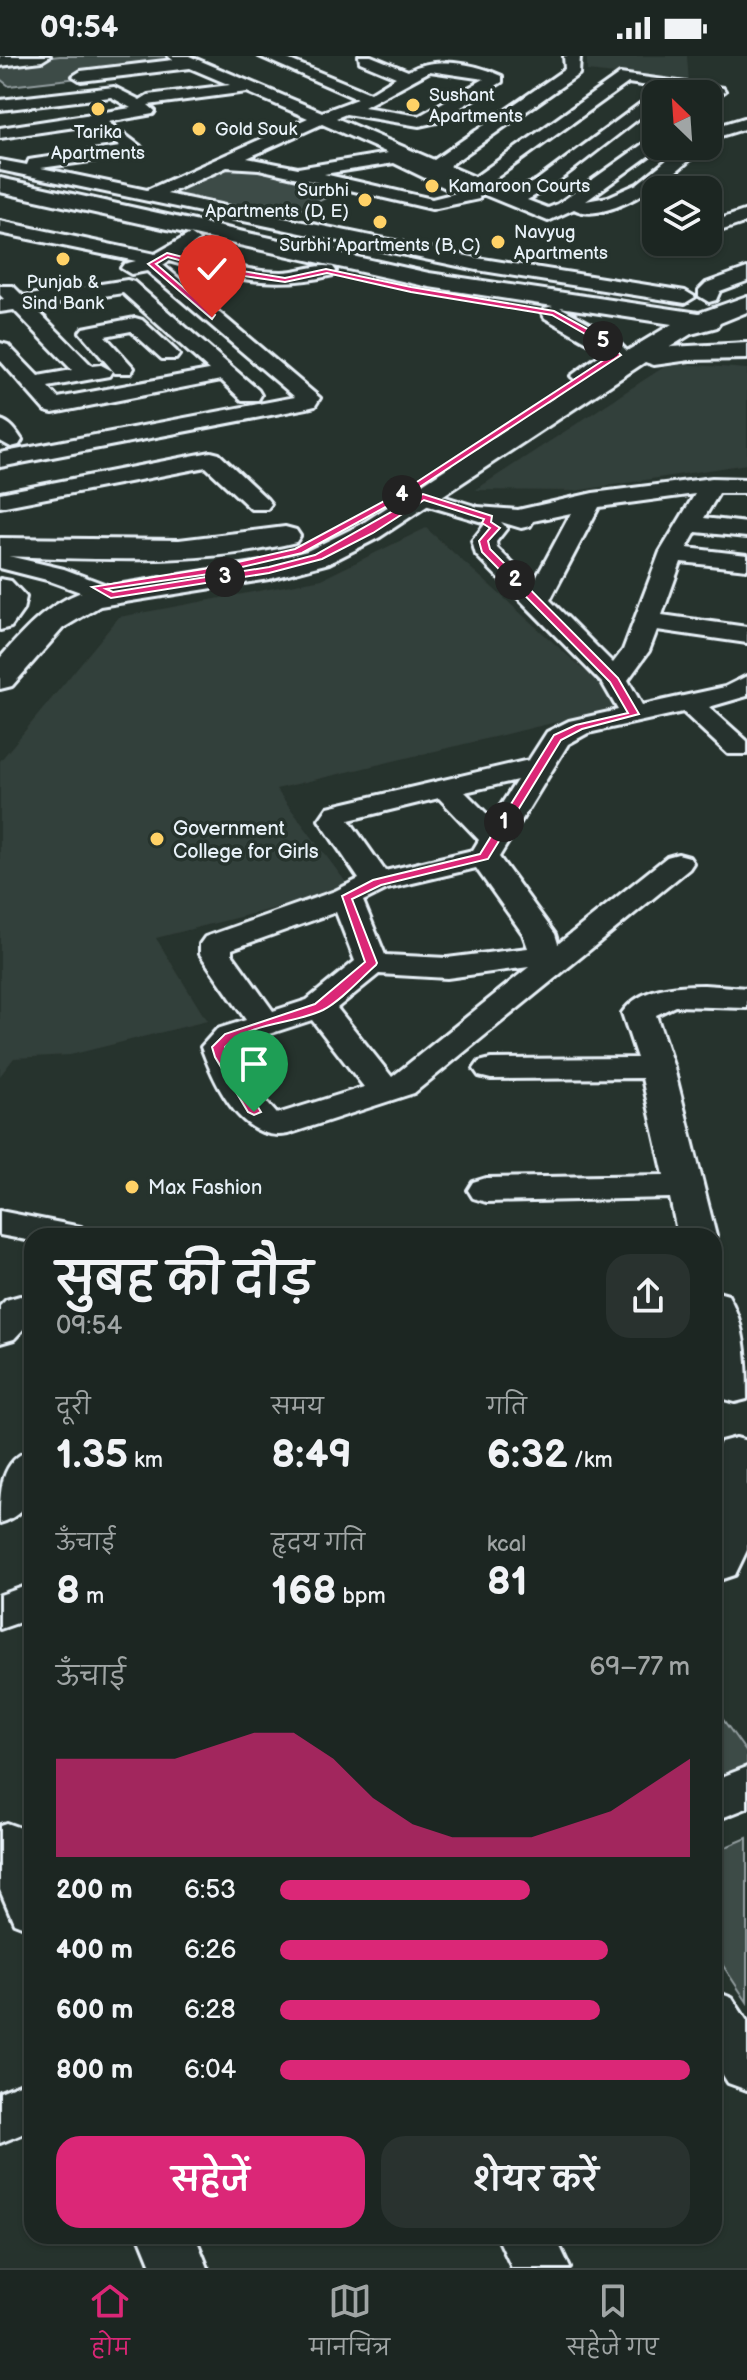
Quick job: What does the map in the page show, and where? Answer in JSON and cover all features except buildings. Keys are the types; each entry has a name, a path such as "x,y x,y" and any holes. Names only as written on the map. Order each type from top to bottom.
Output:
{"main road":[{"path":"7,166 190,234 326,271 411,289 557,307 686,315 747,325"},
{"path":"0,199 78,216 373,267 557,307 659,301 686,315 747,337"},
{"path":"179,203 190,234"},
{"path":"373,267 441,257"},
{"path":"95,593 269,570 318,557 370,531 423,497 618,368 686,315 744,290"},
{"path":"3,666 38,610 95,593 262,561 298,551 363,519 617,355 557,307"},
{"path":"618,368 671,354 747,351"},
{"path":"0,547 71,550 227,545 260,542 363,519"},
{"path":"3,666 56,645 83,623 104,612 270,580 293,571 300,562"},
{"path":"0,588 10,597 7,610 0,620"}],"street":[{"path":"0,61 42,56"},
{"path":"267,56 371,99"},
{"path":"67,78 184,59 548,215 564,208 642,154"},
{"path":"365,59 409,77"},
{"path":"148,196 324,117 348,110 427,66 481,72 496,79 431,118 419,121 348,110"},
{"path":"436,167 582,68 642,83"},
{"path":"478,183 626,77"},
{"path":"148,100 251,87"},
{"path":"392,87 463,97"},
{"path":"0,105 114,92 147,111 0,132"},
{"path":"31,101 59,125"},
{"path":"515,199 543,184 642,107"},
{"path":"722,130 747,122"},
{"path":"0,147 14,144 14,140 20,137 102,125 134,149 7,166"},
{"path":"231,159 432,204 473,195 396,157 297,173"},
{"path":"661,176 679,160"},
{"path":"7,166 441,257 686,315"},
{"path":"614,175 642,181"},
{"path":"564,208 602,206 642,188"},
{"path":"0,237 26,233 78,216"},
{"path":"722,224 747,216"},
{"path":"0,227 269,279 301,279 326,271"},
{"path":"6,297 159,260 190,234"},
{"path":"3,443 82,436 307,401 309,398 159,260"},
{"path":"6,297 78,293 127,286 250,395"},
{"path":"78,293 110,327"},
{"path":"6,297 36,320 88,374"},
{"path":"0,327 36,320"},
{"path":"123,368 90,332 135,324 173,359"},
{"path":"1,350 55,340"},
{"path":"1,350 82,436"},
{"path":"32,384 203,353"},
{"path":"53,406 225,373"},
{"path":"82,436 250,395 295,388"},
{"path":"0,500 211,459 259,504"},
{"path":"423,497 501,521 593,500 712,485 747,486"},
{"path":"614,680 636,651 672,554 712,485"},
{"path":"536,602 585,508 593,500"},
{"path":"501,521 484,541 485,550 614,680 634,714"},
{"path":"691,524 747,530"},
{"path":"672,554 747,562"},
{"path":"0,561 95,593"},
{"path":"0,568 95,593"},
{"path":"647,621 747,635"},
{"path":"264,1022 216,954 216,944 346,898 377,882 489,848 557,738 566,732 734,693 747,684"},
{"path":"689,703 738,748"},
{"path":"377,882 334,820 338,813 540,766"},
{"path":"446,789 489,848 554,956"},
{"path":"554,956 416,969 372,963 319,1007 264,1022 229,1036 218,1047 254,1112 265,1122 280,1125 296,1121 402,1086 554,956 678,863"},
{"path":"346,898 372,963"},
{"path":"695,1228 657,1068 639,1013 650,1001 673,996 747,998"},
{"path":"319,1007 385,1091"},
{"path":"491,1069 657,1068"},
{"path":"486,1190 685,1186"},
{"path":"0,1223 26,1228"},
{"path":"722,1342 732,1386"},
{"path":"722,1558 737,1522 736,1453"},
{"path":"0,1507 24,1475"},
{"path":"0,1612 24,1604"},
{"path":"722,1798 747,1787"},
{"path":"13,1842 24,1880"},
{"path":"722,2027 747,2066"},
{"path":"0,2118 24,2108"},
{"path":"170,2244 180,2268"},
{"path":"529,2244 542,2268"}],"shaded area":[{"path":"60,56 169,56 192,65 9,86 0,79 0,63"},
{"path":"587,56 687,56 689,80 670,80 587,71"},
{"path":"234,165 347,188 278,220 181,198 175,192"},
{"path":"670,363 747,369 747,464 575,491 475,490"},
{"name":"Government College for Girls","path":"426,528 624,706 276,789 351,889 156,938 207,1021 70,1055 14,1058 0,1076 0,761 119,617 322,579"},
{"path":"722,1718 747,1753 747,1768 722,1779"},
{"path":"747,1838 747,2002 722,1964 722,1849"}],"place":[{"name":"Sushant Apartments","path":"413,105"},
{"name":"Tarika Apartments","path":"98,109"},
{"name":"Gold Souk","path":"199,129"},
{"name":"Kamaroon Courts","path":"432,186"},
{"name":"Surbhi Apartments (D, E)","path":"365,200"},
{"name":"Surbhi Apartments (B, C)","path":"380,222"},
{"name":"Navyug Apartments","path":"498,242"},
{"name":"Punjab & Sind Bank","path":"63,259"},
{"name":"Government College for Girls","path":"157,839"},
{"name":"Max Fashion","path":"132,1187"}],"route":[{"path":"212,317 151,264 167,255 230,271 285,280 301,279 326,271 554,313 602,340 617,355 406,493 363,519 298,551 216,570 96,587 111,595 269,570 318,557 370,531 423,497 489,517 487,523 495,528 484,541 485,550 614,680 634,714 579,727 557,738 484,857 377,882 346,898 372,963 319,1007 264,1022 229,1036 218,1047 254,1112"}]}
